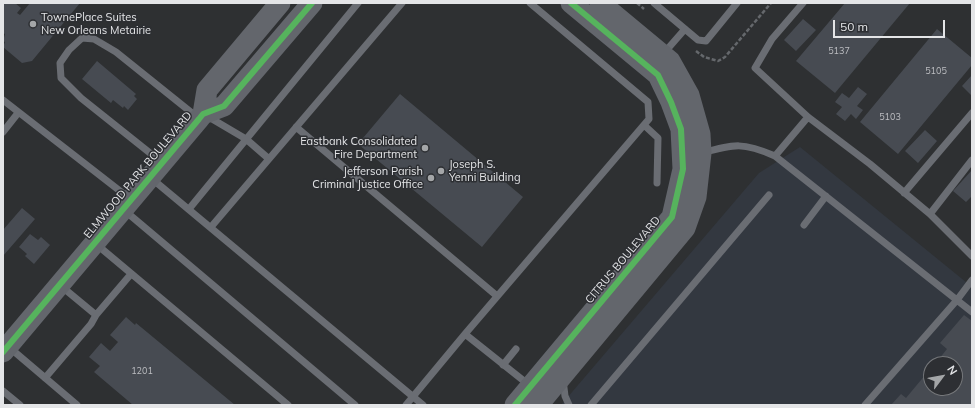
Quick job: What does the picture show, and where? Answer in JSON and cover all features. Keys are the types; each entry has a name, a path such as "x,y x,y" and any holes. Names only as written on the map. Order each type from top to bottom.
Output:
{"street":[{"name":"ELMWOOD PARK BOULEVARD","path":"201,116 207,90 280,3"},
{"name":"ELMWOOD PARK BOULEVARD","path":"6,350 201,116 224,106 312,3"},
{"name":"CITRUS BOULEVARD","path":"515,405 538,395 562,377 685,228 696,197 692,154 671,102 658,75 571,3"},
{"name":"CITRUS BOULEVARD","path":"538,395 672,217 683,169 692,154 700,134 689,96 670,61 600,3"}],"lane":[{"path":"189,209 358,3"},
{"path":"211,227 402,3"},
{"path":"406,405 497,296 649,119 648,102 530,3"},
{"path":"654,3 698,40 706,41 737,3"},
{"path":"803,3 772,40 755,68 808,117 930,214 972,256"},
{"path":"663,55 685,29"},
{"path":"269,159 246,139 201,116 116,52 94,39 82,38 69,50 60,63 61,78 156,170 189,209 423,405"},
{"path":"3,100 127,204 355,405"},
{"path":"3,132 18,112"},
{"path":"904,193 972,113"},
{"path":"775,156 808,117"},
{"path":"644,125 658,138 657,183"},
{"path":"296,127 497,296"},
{"path":"692,154 734,144 753,146 775,156 972,312"},
{"path":"930,214 972,160"},
{"path":"591,405 769,195"},
{"path":"804,225 826,196"},
{"path":"94,243 288,405"},
{"path":"45,378 131,274"},
{"path":"865,405 957,300 972,280"},
{"path":"59,285 96,315"},
{"path":"465,334 538,395"},
{"path":"503,365 516,349"},
{"path":"6,350 45,378 77,405"},
{"path":"562,377 565,396 570,405"},
{"path":"3,391 20,405"}],"path":[{"path":"725,57 771,3"}],"shaded area":[{"path":"800,147 972,287 972,405 561,405 759,173"}],"building":[{"name":"TownePlace Suites New Orleans Metairie","path":"3,3 15,3 21,8 17,13 20,15 30,3 80,3 32,61 22,63 3,47 5,42 3,41 5,34 3,33"},
{"path":"845,3 910,3 835,93 796,61"},
{"path":"803,19 816,30 796,51 784,40"},
{"path":"937,29 972,58 972,65 898,154 860,122"},
{"path":"97,61 136,94 134,96 137,99 128,110 113,100 111,103 82,79"},
{"path":"972,75 972,96 962,86"},
{"path":"858,87 867,94 857,106 863,110 856,119 851,114 845,121 836,114 842,107 835,102 842,93 849,98"},
{"name":"Joseph S. Yenni Building","path":"400,94 523,197 482,247 358,144"},
{"path":"925,130 937,141 918,163 905,151"},
{"path":"972,170 972,196 966,202 953,191"},
{"path":"22,208 35,219 3,256 3,230"},
{"path":"30,234 38,240 41,237 50,245 34,264 25,256 27,254 19,247"},
{"path":"964,315 972,321 972,405 891,405 901,394 906,398 923,378 923,396 963,396 963,356 941,356 947,349 940,343"},
{"path":"126,317 135,325 136,323 235,405 133,405 94,372 100,366 89,357 101,343 110,351 118,342 110,335"}],"cycle path":[{"path":"3,352 203,114 224,106 312,3"},
{"path":"515,405 672,217 683,169 681,129 671,102 658,75 571,3"}],"place":[{"name":"TownePlace Suites New Orleans Metairie","path":"33,24"},
{"name":"Eastbank Consolidated Fire Department","path":"425,148"},
{"name":"Joseph S. Yenni Building","path":"441,171"},
{"name":"Jefferson Parish Criminal Justice Office","path":"431,178"}]}
